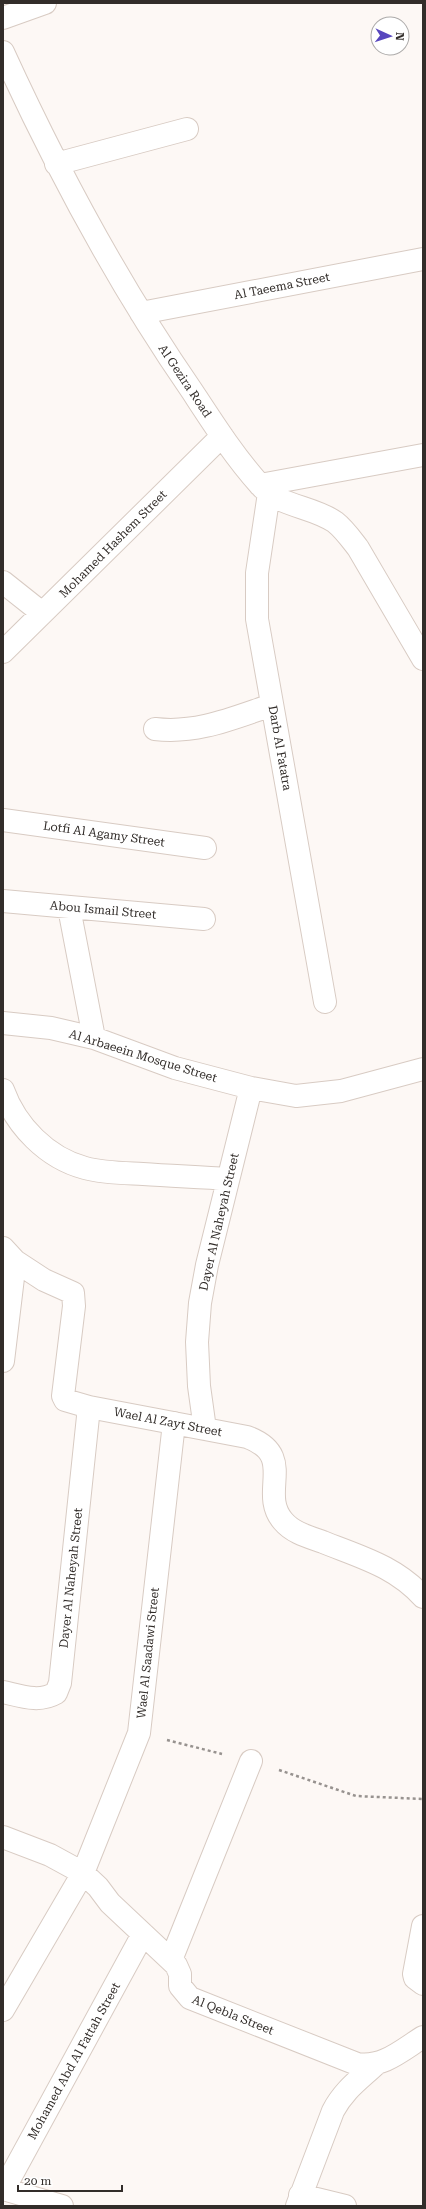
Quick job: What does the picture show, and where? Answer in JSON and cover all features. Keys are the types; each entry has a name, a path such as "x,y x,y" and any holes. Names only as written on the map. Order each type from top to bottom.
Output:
{"street":[{"path":"3,18 45,3"},
{"name":"Al Gezira Road","path":"3,52 56,164 99,244 141,313 222,436 264,489 281,500 335,522 347,534 358,548 423,659"},
{"path":"56,164 187,129"},
{"name":"Al Taeema Street","path":"141,313 423,259"},
{"name":"Mohamed Hashem Street","path":"3,652 222,436"},
{"path":"264,489 423,455"},
{"name":"Darb Al Fatatra","path":"264,489 256,596 257,619 325,1002"},
{"path":"3,582 42,614"},
{"path":"155,729 171,730 201,728 272,705"},
{"name":"Lotfi Al Agamy Street","path":"3,820 205,848"},
{"name":"Abou Ismail Street","path":"3,901 204,919"},
{"path":"69,908 94,1038"},
{"name":"Al Arbaeein Mosque Street","path":"3,1023 51,1028 94,1038 176,1068 251,1088 296,1096 341,1091 423,1069"},
{"name":"Dayer Al Naheyah Street","path":"206,1429 199,1386 197,1342 200,1303 207,1265 251,1088"},
{"path":"3,1090 15,1114 26,1131 61,1158 84,1168 108,1172 228,1179"},
{"path":"3,1361 9,1255"},
{"name":"Wael Al Zayt Street","path":"9,1255 44,1280 73,1293 74,1306 63,1396 70,1402 89,1407 247,1437 264,1445 274,1461 276,1471 275,1507 284,1522 298,1532 390,1569 409,1582 423,1597"},
{"name":"Dayer Al Naheyah Street","path":"3,1692 32,1698 43,1698 56,1693 60,1683 89,1407"},
{"name":"Wael Al Saadawi Street","path":"83,1873 140,1733 174,1423"},
{"path":"171,1960 251,1761"},
{"name":"Al Qebla Street","path":"3,1837 62,1860 83,1873 98,1887 110,1903 179,1969 180,1986 190,1998 357,2064 376,2064 383,2062 423,2037"},
{"path":"3,2010 83,1873"},
{"path":"423,1926 414,1974 415,1978 423,1984"},
{"name":"Mohamed Abd Al Fattah Street","path":"3,2189 143,1934"},
{"path":"345,2206 298,2201 333,2111 349,2087 376,2064"},
{"path":"3,2189 62,2206"}],"path":[{"path":"140,1733 251,1761 356,1796 423,1799"}]}
